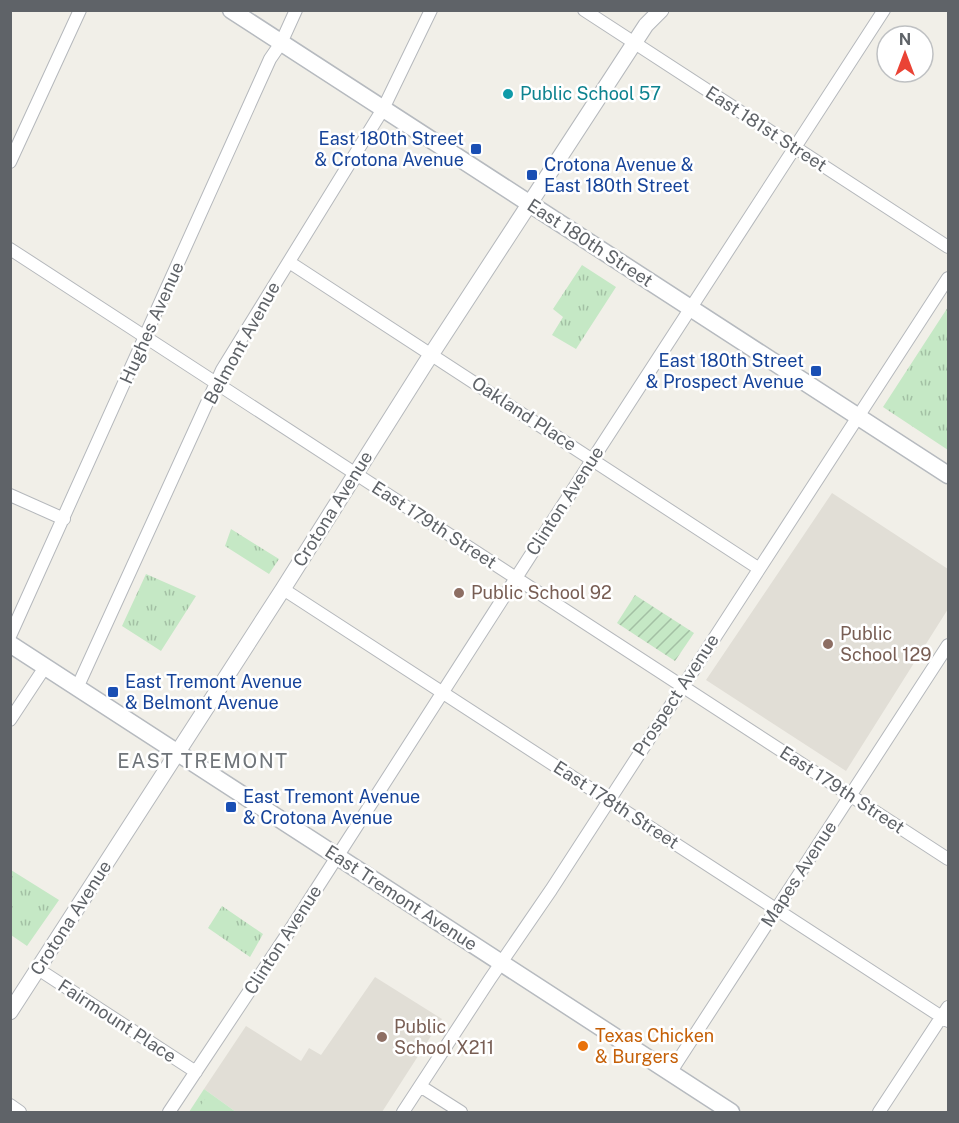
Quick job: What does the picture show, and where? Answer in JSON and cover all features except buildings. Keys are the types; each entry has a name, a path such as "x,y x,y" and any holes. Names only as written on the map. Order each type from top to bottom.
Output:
{"main road":[{"name":"East 180th Street","path":"231,10 948,476"},
{"name":"East Tremont Avenue","path":"10,644 731,1113"}],"street":[{"path":"10,162 80,10"},
{"name":"Hughes Avenue","path":"10,636 270,59 281,43 296,10"},
{"name":"Belmont Avenue","path":"77,688 216,383 383,109 431,10"},
{"name":"East 181st Street","path":"584,10 948,247"},
{"name":"Crotona Avenue","path":"10,1012 283,589 431,354 646,25 660,10"},
{"name":"Clinton Avenue","path":"169,1113 884,10"},
{"name":"East 179th Street","path":"10,249 948,859"},
{"name":"Oakland Place","path":"289,262 758,568"},
{"name":"Prospect Avenue","path":"403,1113 948,278"},
{"path":"10,495 64,519"},
{"name":"East 178th Street","path":"283,589 777,909 946,1015"},
{"name":"Mapes Avenue","path":"670,1073 948,645"},
{"path":"10,720 45,667"},
{"name":"Fairmount Place","path":"38,969 196,1072"},
{"path":"879,1113 946,1015"},
{"path":"420,1086 461,1113"},
{"path":"10,1105 20,1113"}],"shaded area":[{"name":"Public School 129","path":"832,493 948,569 948,609 846,771 706,680"},
{"name":"Public School X211","path":"375,977 442,1019 382,1112 236,1112 204,1089 246,1026 301,1061 309,1048 321,1055"}],"green space":[{"path":"582,265 616,287 576,349 552,335 563,317 553,309"},
{"path":"948,307 948,450 883,407"},
{"path":"231,529 279,559 269,574 225,546"},
{"path":"146,574 196,596 161,651 122,626"},
{"path":"635,595 694,633 675,661 617,623"},
{"path":"11,870 59,900 27,946 11,935"},
{"path":"222,906 263,934 250,957 208,928"},
{"path":"204,1089 236,1112 189,1112"},
{"path":"208,1095 235,1112 196,1112"}],"place":[{"name":"Public School 57","path":"508,94"},
{"name":"East 180th Street & Crotona Avenue","path":"476,149"},
{"name":"Crotona Avenue & East 180th Street","path":"532,175"},
{"name":"East 180th Street & Prospect Avenue","path":"816,371"},
{"name":"Public School 92","path":"459,593"},
{"name":"Public School 129","path":"828,644"},
{"name":"East Tremont Avenue & Belmont Avenue","path":"113,692"},
{"name":"East Tremont Avenue & Crotona Avenue","path":"231,807"},
{"name":"Public School X211","path":"382,1037"},
{"name":"Texas Chicken & Burgers","path":"583,1046"}],"district":[{"name":"EAST TREMONT","path":"203,761"}]}
